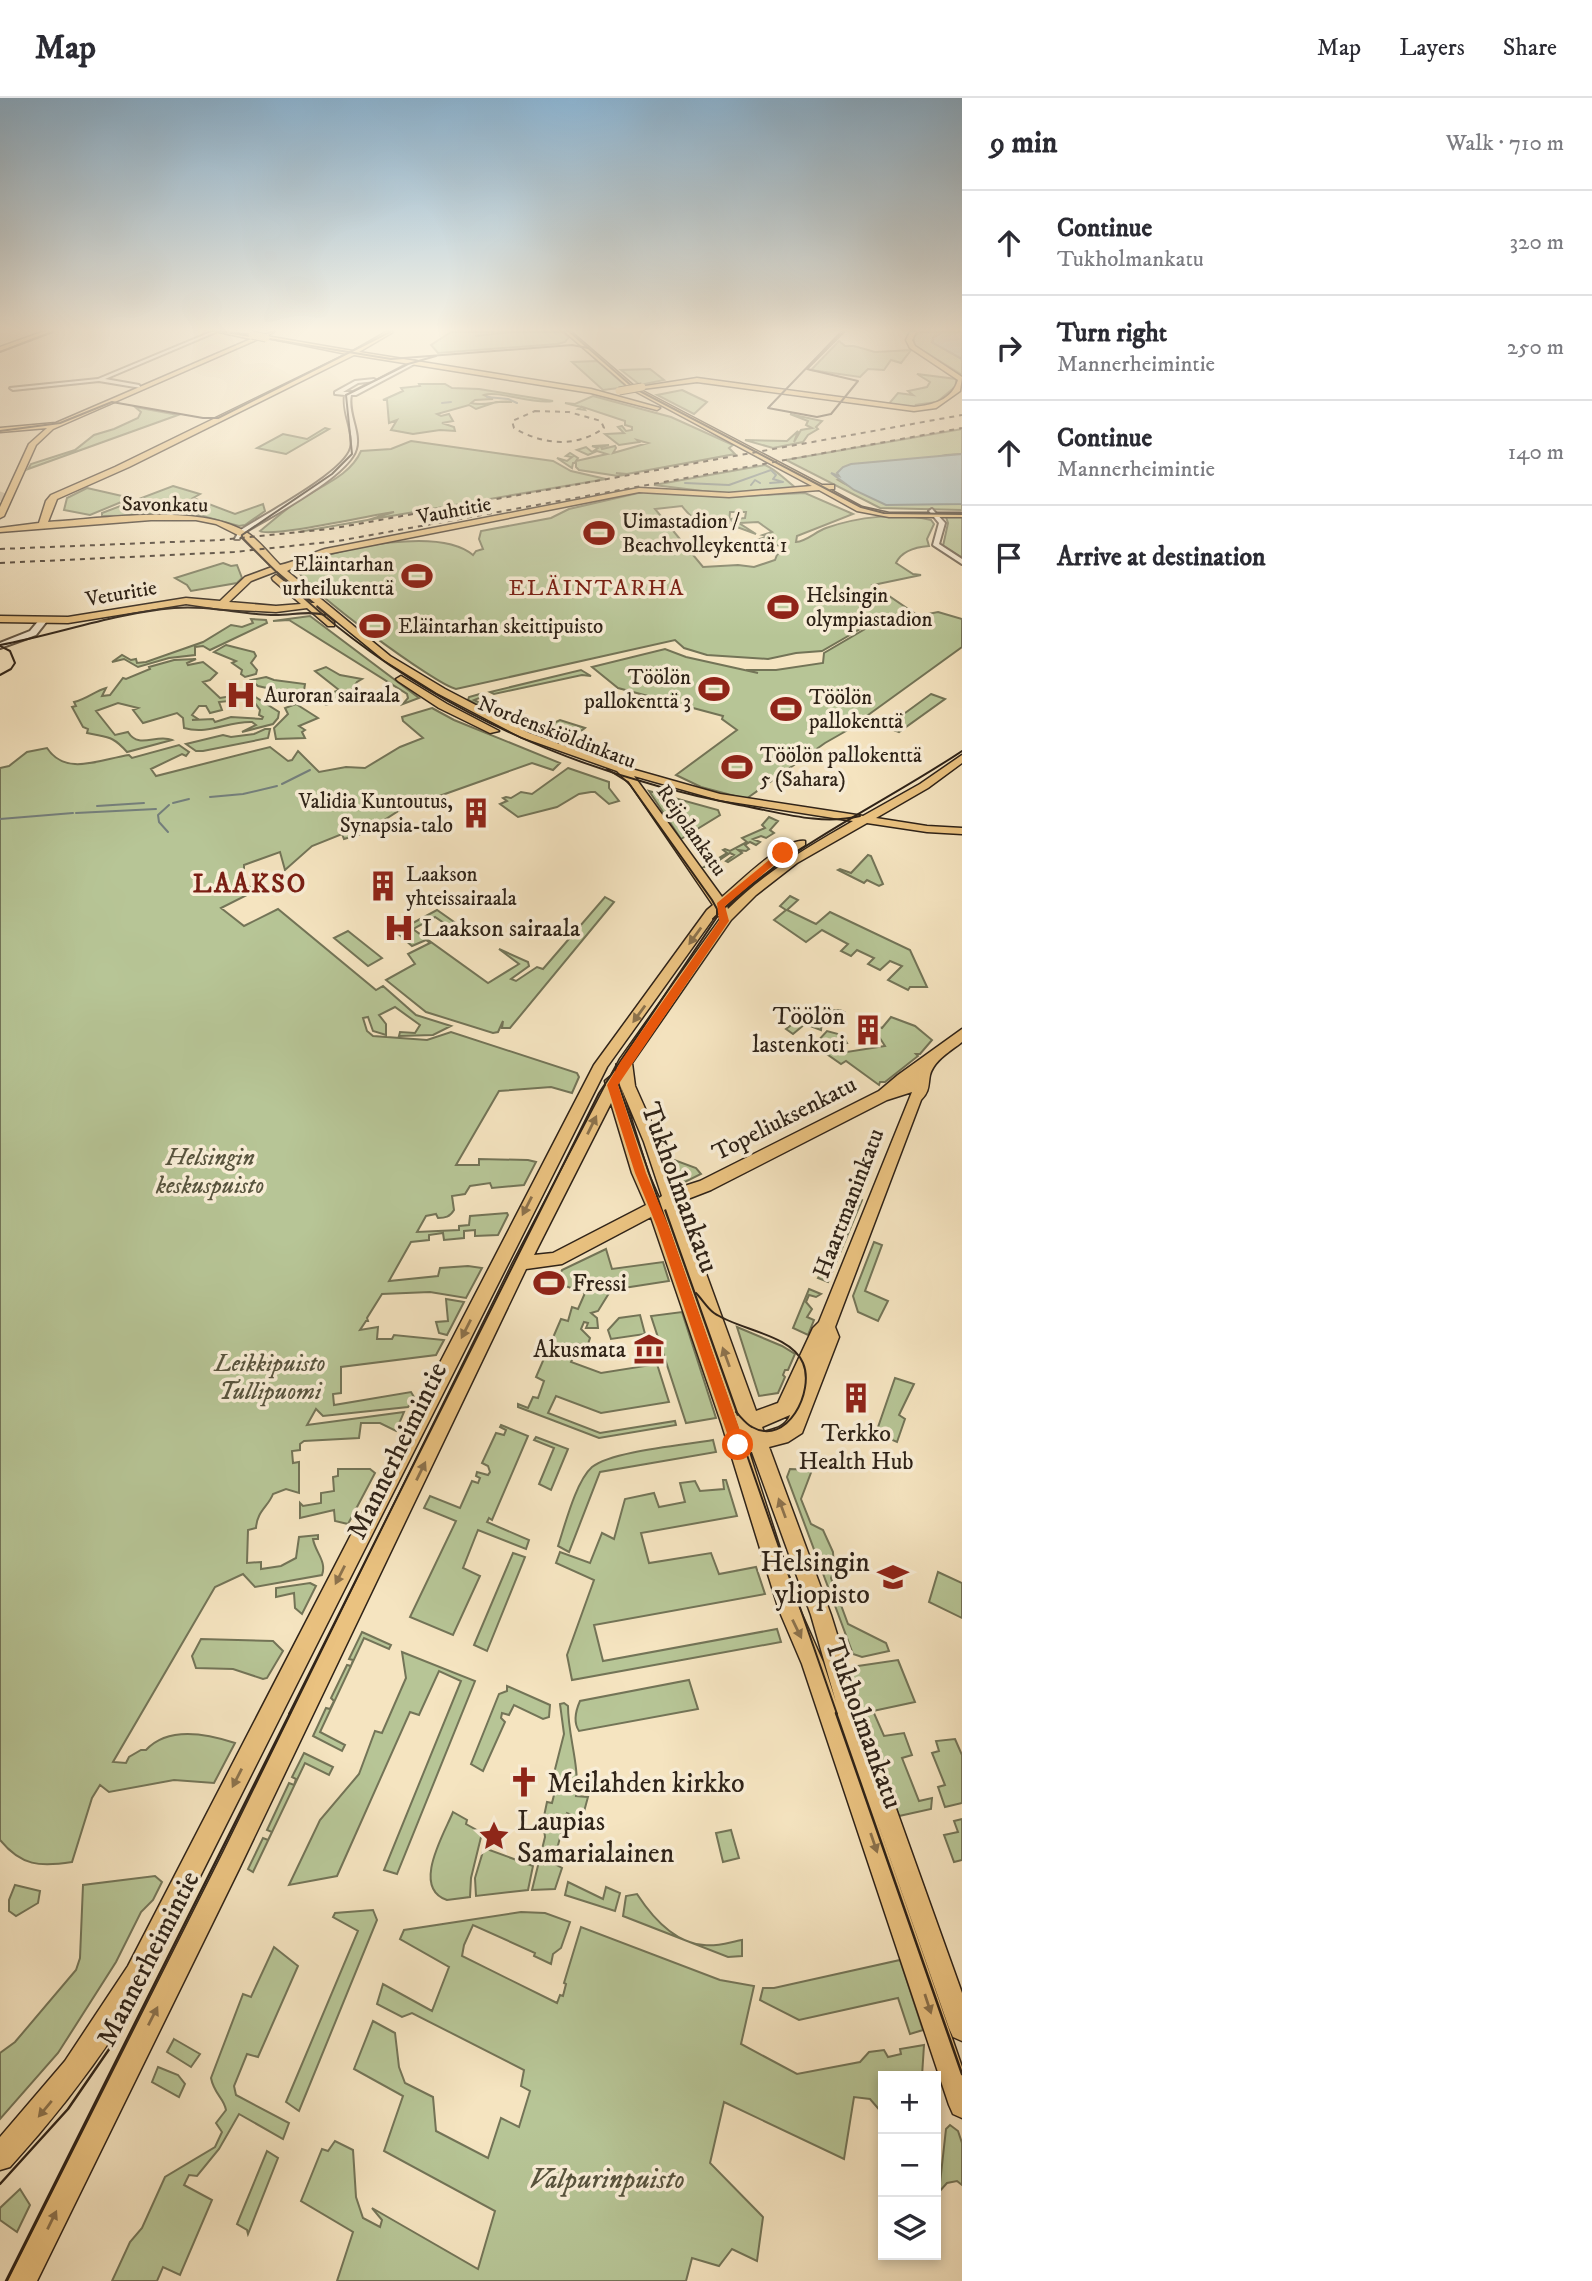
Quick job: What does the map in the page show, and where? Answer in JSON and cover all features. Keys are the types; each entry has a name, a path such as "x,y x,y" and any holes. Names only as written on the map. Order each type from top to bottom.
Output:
{"main road":[{"path":"0,516 24,445 39,434"},
{"path":"6,490 17,464 43,434"},
{"path":"48,523 58,499 185,434"},
{"path":"721,434 873,513 962,513"},
{"name":"Vauhtitie","path":"280,569 325,552 579,504 635,490 729,495 827,488"},
{"name":"Savonkatu","path":"2,526 188,518 222,524 239,535"},
{"name":"Nordenskiöldinkatu","path":"239,535 280,569 315,605 403,680 443,706 506,737 615,772 719,797 912,831 962,831"},
{"name":"Nordenskiöldinkatu","path":"239,535 267,571 387,657 451,697 525,735 615,772"},
{"path":"222,604 247,580 267,571 280,569"},
{"name":"Veturitie","path":"37,624 178,602 222,604 270,612 315,605"},
{"name":"Veturitie","path":"0,621 37,624 82,622 170,606 222,604"},
{"name":"Mannerheimintie","path":"0,2157 44,2111 85,2058 137,1975 517,1257 612,1085 719,913 962,746"},
{"name":"Mannerheimintie","path":"22,2281 237,1849 517,1257 597,1073 719,913 777,857 924,786 962,758"},
{"name":"Reijolankatu","path":"615,772 635,783 719,913"},
{"name":"Reijolankatu","path":"615,772 708,904 719,913"},
{"name":"Nordenskiöldinkatu","path":"635,783 726,806 851,821"},
{"name":"Topeliuksenkatu","path":"517,1257 545,1262 700,1193 705,1186 884,1095 911,1086 920,1063 932,1059 962,1034"},
{"name":"Tukholmankatu","path":"617,1045 610,1067 612,1085 758,1442 821,1615 845,1698 962,2028"},
{"name":"Topeliuksenkatu","path":"924,1076 932,1059"},
{"name":"Tukholmankatu","path":"625,1063 628,1086 652,1142 664,1208 784,1596 812,1662 962,2105"},
{"name":"Haartmaninkatu","path":"731,1425 785,1409 819,1333 826,1327 911,1086 922,1090 924,1076"},
{"name":"Haartmaninkatu","path":"738,1445 781,1436 798,1422 830,1338 826,1327"}],"street":[{"path":"239,535 253,532 277,510 336,472 352,456 352,434"},
{"path":"934,514 939,528 936,545 962,562"},
{"path":"0,643 37,624"},
{"path":"0,643 29,635 37,624"}],"green space":[{"path":"126,434 28,469 31,464 75,450 94,435"},
{"path":"283,434 307,439 321,434 286,454 257,448"},
{"path":"605,434 708,434 733,445 729,448 735,454 627,474 616,473 624,475 618,476 579,470 576,463 573,463 572,468 557,458 567,461 572,457 566,456 570,453 578,458 576,461 607,454 597,451 588,455 577,450 586,447 592,452 598,448 592,446 609,445 601,447 602,449 615,446 613,453 648,443 637,440 639,442 619,445"},
{"path":"797,434 794,442 799,434 810,434 803,442 773,448 745,440 787,441"},
{"path":"934,434 962,434 962,454 946,455 838,480 881,496 914,501 962,502 962,510 880,508 786,460"},
{"path":"411,441 553,461 571,471 606,479 368,520 394,512 301,529 260,531 300,500 348,469 361,451 391,449"},
{"path":"765,465 796,488 727,494 654,485"},
{"path":"173,486 200,494 193,498 235,514 263,504 265,511 245,525 239,526 199,515 102,516 102,513"},
{"path":"87,488 131,498 90,515 64,510 67,498"},
{"name":"ELÄINTARHA","path":"647,491 723,497 805,493 853,514 797,536 796,542 826,528 864,519 905,516 931,520 934,524 927,539 929,546 906,552 896,563 913,574 921,575 873,585 914,613 859,624 862,628 822,651 768,659 707,655 684,648 675,640 456,689 424,671 373,635 324,597 299,572 302,564 319,558 341,551 390,543 438,542 458,547 473,555 483,549 479,539 481,531 551,518 569,509","holes":["682,506 697,520 714,524 729,523 730,512 746,512 745,518 731,519 734,526 756,534 739,523 758,522 772,532 757,540 758,546 786,545 786,549 777,555 775,560 754,567 703,567 655,509"]},
{"path":"946,517 962,517 962,558 943,546 948,523"},
{"path":"223,563 237,565 242,578 237,583 191,591 187,585 175,578"},
{"name":"Töölön pallokenttä","path":"938,612 962,619 962,647 746,799 701,787 676,775 737,730 722,719 723,716 618,688 592,667 665,649 686,657 758,673 746,670 776,670 823,663 824,653 872,625"},
{"path":"310,616 419,698 403,704 408,698 407,694 289,620 273,621"},
{"path":"251,619 266,620 267,623 210,650 203,646 195,647 195,655 169,658 138,667 124,659 112,662 122,655 131,660 136,659 137,663 146,662 203,642 231,625 242,627 253,623"},
{"path":"226,645 254,652 256,656 251,663 257,670 256,674 245,677 241,674 242,670 232,663 236,661 214,652"},
{"path":"196,659 187,663 188,665 203,662 217,673 210,680 203,682 220,698 249,693 279,712 278,718 273,724 242,732 256,725 243,722 193,730 184,728 183,718 177,713 143,723 133,710 138,708 118,703 96,711 115,735 128,732 137,740 172,740 127,752 113,740 87,733 88,729 83,727 72,707 76,706 74,702 106,688 102,696 110,695 123,678 174,660","holes":["247,699 255,703 262,719 231,717 215,722 213,719 192,720 198,719 192,715 199,706 206,706 210,713 222,710 219,702"]},
{"path":"326,667 340,675 362,679 347,697 326,705 310,695 327,695 339,690 315,671"},
{"path":"581,670 591,676 582,675 494,694 490,692"},
{"path":"266,677 305,684 303,697 289,701 251,680"},
{"path":"480,694 482,697 474,700 537,731 560,720 585,728 574,733 539,735 468,700 469,697"},
{"path":"931,694 945,699 899,732 886,727"},
{"path":"296,704 318,718 299,726 305,730 302,732 305,738 276,739 274,728 288,714 285,708"},
{"name":"Helsingin keskuspuisto","path":"432,708 454,720 560,763 553,770 532,763 400,810 364,833 344,839 342,834 312,846 285,870 280,852 244,865 244,882 255,891 221,908 244,926 278,909 376,990 383,986 416,1015 451,1026 433,1035 399,1036 400,1032 415,1033 420,1025 395,1007 379,1015 386,1024 386,1035 373,1031 368,1017 363,1018 367,1031 373,1036 427,1040 451,1032 577,1073 579,1077 572,1093 551,1087 499,1091 456,1165 479,1165 479,1159 536,1162 524,1185 492,1188 490,1183 470,1186 465,1194 452,1196 454,1210 451,1214 441,1218 436,1214 426,1216 417,1232 459,1230 459,1226 469,1225 470,1216 507,1213 498,1235 475,1236 475,1230 464,1231 464,1238 444,1240 443,1233 429,1235 429,1240 411,1242 389,1281 438,1276 440,1268 482,1268 466,1298 430,1292 382,1294 367,1318 368,1321 360,1330 378,1327 377,1339 392,1339 394,1335 444,1340 436,1355 341,1367 341,1393 333,1394 334,1405 411,1392 414,1397 408,1407 323,1416 316,1409 307,1425 404,1412 396,1431 380,1423 361,1423 359,1438 304,1441 300,1444 300,1450 292,1451 293,1463 299,1462 299,1493 286,1489 273,1494 258,1517 256,1528 248,1530 247,1563 261,1562 261,1569 281,1566 296,1558 299,1537 318,1535 318,1539 313,1539 323,1565 322,1575 255,1587 243,1574 215,1587 113,1762 126,1763 129,1757 146,1750 155,1742 177,1735 201,1735 235,1743 214,1783 174,1780 109,1792 100,1785 92,1798 72,1862 32,1863 16,1855 0,1840 0,768 9,766 27,752 47,748 64,762 85,764 129,755 132,758 179,745 189,752 186,756 182,754 151,769 156,776 270,747 288,761 292,760 298,751 319,772 346,767 365,768 400,747 423,738 403,721 402,717"},
{"path":"270,729 268,738 203,751 196,751 186,744 223,735 231,737 254,734"},
{"path":"568,768 609,782 609,788 619,801 609,804 595,792 591,792 579,794 557,807 518,817 500,804 507,801 503,798 511,798 521,792 532,794"},
{"path":"649,791 718,810 720,815 681,839"},
{"path":"769,817 778,821 770,830 774,833 766,838 761,836 753,839 760,842 756,845 750,842 745,845 749,849 738,850 742,853 728,862 726,861 734,855 730,853 709,867 704,867 727,853 723,850 730,851 747,842 742,838 765,828 762,825"},
{"path":"868,855 871,856 883,884 879,886 867,880 864,883 838,870 851,873"},
{"path":"790,896 798,900 787,910 816,924 830,912 910,950 927,987 910,987 908,990 888,980 902,966 890,961 880,970 868,964 874,958 857,950 851,956 841,951 848,944 822,930 806,942 774,920 786,910 780,906"},
{"path":"605,897 614,902 510,1028 502,1028 503,1021 498,1032 493,1033 426,1012 386,980 415,964 408,954 430,943 426,940 412,946 396,932 437,910 457,924 450,927 435,917 413,929 488,983 519,964 499,949 528,962 529,966 511,979 516,981 537,967 543,969"},
{"path":"348,931 382,958 368,966 334,938"},
{"path":"810,1011 844,1012 836,1021 822,1016 822,1019 831,1022 822,1021 821,1030 805,1024 793,1034 786,1029"},
{"path":"891,1017 915,1026 932,1040 920,1054 916,1054 918,1056 879,1085 846,1061 841,1064 814,1045 827,1031 842,1035 847,1043 842,1044 847,1052 885,1046 871,1028 873,1025 882,1028"},
{"path":"666,1157 696,1168 701,1174 685,1182 673,1178"},
{"path":"851,1196 862,1200 828,1282 818,1278 821,1273 827,1275 853,1211 846,1208"},
{"path":"874,1242 882,1245 865,1291 888,1301 878,1321 858,1312 853,1296"},
{"path":"606,1249 612,1269 663,1262 669,1281 611,1290 598,1311 591,1313 597,1318 598,1328 586,1328 588,1323 584,1322 581,1329 590,1338 587,1347 579,1344 571,1362 601,1373 657,1364 669,1402 601,1413 556,1396 548,1413 600,1433 675,1421 676,1425 599,1438 518,1407 518,1404 528,1408 533,1397 538,1398 544,1381 536,1377 561,1319 568,1321 572,1307 578,1309 585,1293 557,1283 562,1270"},
{"path":"809,1289 821,1294 816,1297 809,1295 806,1302 812,1309 807,1317 814,1320 808,1335 793,1328"},
{"path":"446,1299 464,1302 447,1335 439,1333 436,1322 448,1321"},
{"path":"682,1312 716,1418 686,1423 651,1316"},
{"path":"640,1315 645,1334 611,1339 608,1330 619,1318"},
{"path":"737,1327 795,1354 788,1370 785,1370 778,1393 759,1396"},
{"path":"895,1378 914,1384 899,1415 905,1419 897,1442 876,1433"},
{"path":"501,1425 528,1436 492,1520 489,1518 487,1522 529,1540 526,1549 478,1530 463,1568 480,1576 453,1635 410,1617 456,1521 424,1508 430,1496 460,1508 472,1481 478,1483 480,1478 476,1476 477,1472 488,1475 490,1472 488,1466 482,1463 496,1433 504,1435 506,1430 500,1427"},
{"path":"536,1437 568,1449 551,1490 539,1484 554,1448 534,1440"},
{"path":"713,1440 716,1452 600,1472 569,1552 558,1546 576,1493 592,1467 602,1461 632,1453"},
{"path":"338,1469 370,1469 375,1473 348,1524 335,1521 334,1510 300,1518 300,1503 303,1506 321,1503 321,1493 334,1491 333,1477 338,1476"},
{"path":"790,1469 812,1470 801,1499 811,1524 823,1530 833,1552 834,1570 831,1578 848,1624 886,1643 889,1651 862,1657 853,1654 787,1477"},
{"path":"723,1480 726,1480 737,1516 641,1533 649,1563 711,1553 719,1574 756,1567 765,1594 594,1625 603,1661 777,1629 781,1642 572,1680 567,1655 594,1580 556,1563 560,1552 590,1563 602,1533 614,1539 625,1499 654,1493 659,1507 685,1502 680,1483 695,1481 700,1491 724,1489"},
{"path":"513,1553 525,1557 487,1651 474,1645"},
{"path":"938,1572 962,1583 962,1618 929,1602"},
{"path":"310,1583 316,1586 302,1614 295,1608 294,1593 276,1597 276,1588"},
{"path":"362,1632 391,1645 389,1649 364,1638 351,1665 353,1660 349,1659"},
{"path":"201,1639 273,1641 283,1651 267,1678 263,1679 233,1669 196,1668 192,1656"},
{"path":"402,1652 475,1681 397,1874 384,1870 461,1681 439,1671 419,1715 410,1712 337,1876 289,1885 320,1820 359,1774 375,1731 382,1733 406,1678"},
{"path":"898,1660 915,1702 873,1711 884,1736 904,1733 912,1755 902,1758 919,1801 932,1798 931,1809 899,1816 848,1674 858,1666"},
{"path":"347,1665 351,1666 320,1732 345,1745 342,1751 313,1736 326,1708 330,1709 334,1701 331,1698"},
{"path":"689,1680 698,1709 579,1731 577,1727 576,1716 580,1701"},
{"path":"507,1686 550,1705 549,1717 543,1719 514,1705 509,1715 502,1713 501,1718 505,1722 483,1771 471,1764 499,1694 507,1691"},
{"path":"560,1704 568,1706 576,1796 588,1797 582,1819 567,1813 553,1863 562,1868 555,1889 532,1890 545,1837 543,1821 547,1802 552,1803 555,1791 550,1789 564,1734"},
{"path":"955,1739 962,1755 962,1803 945,1807 938,1787 945,1785 932,1753 939,1751 936,1741"},
{"path":"304,1753 333,1767 329,1775 305,1763 253,1872 248,1869 263,1838 268,1840 272,1832 267,1830 289,1783 294,1785 296,1779 292,1777"},
{"path":"453,1812 482,1833 471,1878 470,1897 447,1900 437,1894 431,1884 431,1873 438,1846"},
{"path":"962,1819 962,1860 954,1862 944,1835 958,1832 954,1821"},
{"path":"731,1830 739,1858 723,1862 716,1833"},
{"path":"484,1848 533,1866 528,1890 476,1896 475,1878"},
{"path":"155,1876 162,1882 153,1900 141,1912 116,1962 58,2053 0,2119 0,2053 15,2042 76,1970 80,1958 83,1885"},
{"path":"568,1882 603,1899 606,1887 620,1893 615,1911 565,1895"},
{"path":"15,1885 40,1891 38,1903 16,1916 9,1911 9,1900"},
{"path":"637,1894 657,1920 674,1934 693,1943 709,1945 742,1940 742,1956 728,1957 623,1916 626,1896"},
{"path":"373,1910 377,1920 299,2111 286,2102 358,1931 333,1917 335,1913"},
{"name":"Valpurinpuisto","path":"521,1912 545,1913 570,1922 561,1948 553,1954 551,1964 534,1956 535,1953 473,1925 462,1956 557,2003 560,1995 563,1996 564,1983 581,1927 720,1980 754,1986 741,2044 797,2074 860,2062 869,2052 884,2050 888,2057 901,2054 900,2049 924,2045 922,2071 878,2071 878,2108 870,2099 854,2097 844,2159 724,2102 710,2163 763,2217 757,2261 732,2249 719,2266 692,2258 686,2281 337,2281 353,2232 301,2201 322,2149 328,2151 335,2141 353,2150 356,2197 363,2218 380,2227 382,2220 372,2208 478,2269 495,2211 384,2151 403,2096 354,2069 373,2021 395,2033 399,2067 405,2083 433,2097 436,2131 488,2158 501,2118 519,2127 530,2091 521,2086 524,2070 412,2013 402,2017 377,2004 383,1984 432,2011 449,1967 400,1939 404,1930"},
{"path":"274,1947 298,1966 258,2057 247,2054 234,2086 236,2095 289,2123 283,2139 239,2114 219,2149 197,2176 189,2175 184,2185 212,2200 180,2275 163,2267 157,2281 112,2281 130,2242 142,2228 165,2177 215,2147 222,2132 216,2123 226,2110 211,2078 243,1994 251,1997"},
{"path":"900,1960 923,2030 910,2034 898,1998 799,2020 760,2000 763,1988 774,1988"},
{"path":"174,2039 200,2054 191,2067 167,2052"},
{"path":"158,2067 178,2075 185,2084 179,2097 152,2082"},
{"path":"950,2125 958,2131 962,2143 962,2185 957,2181 947,2183 941,2190 941,2174 946,2129"},
{"path":"267,2151 278,2158 248,2234 247,2230 237,2224"},
{"path":"20,2189 30,2205 17,2232 0,2220 0,2208"}],"water":[{"path":"962,454 962,504 886,505 854,490 831,473 839,476 837,473 843,467 851,464"}],"waterway":[{"path":"685,483 729,485 771,470 776,475 773,479 783,482 770,483"},
{"path":"751,485 755,480 760,483"},
{"path":"282,784 310,770"},
{"path":"210,797 243,794 277,786"},
{"path":"173,803 189,799"},
{"path":"97,806 144,803"},
{"path":"168,832 159,822 158,815 169,805"},
{"path":"76,813 156,809"},
{"path":"0,819 73,813"}],"tunnel":[{"path":"0,501 4,490"}],"tram line":[{"path":"323,615 242,538 242,535 332,474 352,454 350,434"},
{"path":"722,434 861,507 884,513 962,514"},
{"path":"0,645 130,614 174,608 271,615 323,615"},
{"path":"323,615 396,669 441,697 536,744 611,772"},
{"path":"0,646 10,651 15,663 11,669 0,675"},
{"path":"852,818 962,751"},
{"path":"607,769 611,772"},
{"path":"611,772 687,794 800,817 852,818"},
{"path":"611,772 628,782 712,900 717,915"},
{"path":"852,818 860,816"},
{"path":"717,915 770,870 852,818"},
{"path":"616,1068 717,915"},
{"path":"713,919 717,915"},
{"path":"289,1714 599,1093 616,1068"},
{"path":"616,1068 616,1076 633,1127 837,1714"},
{"path":"696,1293 714,1313 787,1345 797,1353 803,1363 805,1388 795,1413 787,1423 765,1431 750,1426 736,1412"},
{"path":"6,2281 290,1713"},
{"path":"836,1713 962,2074"},
{"path":"0,2184 68,2109 123,2029"}],"railway":[{"path":"525,434 559,442 582,439 593,434"},
{"path":"0,549 221,540 330,529 857,434"},
{"path":"0,563 234,552 338,541 930,434"}],"place":[{"name":"Uimastadion / Beachvolleykenttä 1","path":"599,533"},
{"name":"Eläintarhan urheilukenttä","path":"417,576"},
{"name":"Helsingin olympiastadion","path":"783,607"},
{"name":"Eläintarhan skeittipuisto","path":"375,626"},
{"name":"Töölön pallokenttä 3","path":"714,689"},
{"name":"Auroran sairaala","path":"241,695"},
{"name":"Töölön pallokenttä","path":"786,709"},
{"name":"Töölön pallokenttä 5 (Sahara)","path":"737,767"},
{"name":"Validia Kuntoutus, Synapsia-talo","path":"476,813"},
{"name":"Laakson yhteissairaala","path":"383,886"},
{"name":"Laakson sairaala","path":"399,928"},
{"name":"Töölön lastenkoti","path":"868,1030"},
{"name":"Fressi","path":"549,1283"},
{"name":"Akusmata","path":"649,1349"},
{"name":"Terkko Health Hub","path":"856,1398"},
{"name":"Helsingin yliopisto","path":"893,1577"},
{"name":"Meilahden kirkko","path":"524,1782"},
{"name":"Laupias Samarialainen","path":"494,1836"}],"district":[{"name":"ELÄINTARHA","path":"597,587"},
{"name":"LAAKSO","path":"250,883"}],"route":[{"path":"738,1445 663,1227 640,1173 612,1085 724,921 720,905 783,853"}],"park label":[{"name":"Leikkipuisto Tullipuomi","path":"270,1377"}]}
